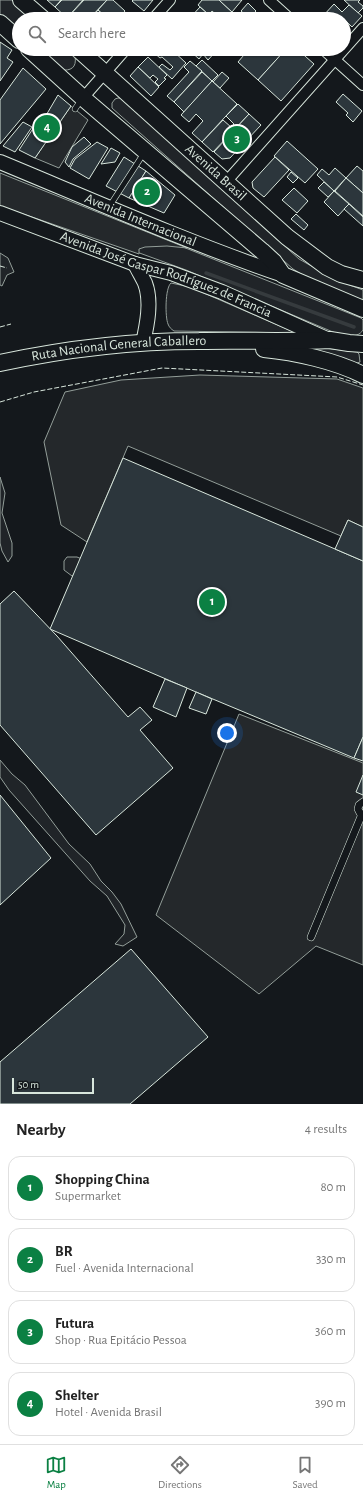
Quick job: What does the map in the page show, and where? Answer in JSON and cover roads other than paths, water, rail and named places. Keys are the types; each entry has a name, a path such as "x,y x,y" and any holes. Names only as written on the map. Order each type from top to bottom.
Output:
{"main road":[{"path":"21,0 35,12"},
{"path":"0,23 12,34"},
{"name":"Avenida Brasil","path":"35,56 79,103 145,151 262,251 274,262 283,275"},
{"name":"Avenida Brasil","path":"86,56 286,237 327,267 341,274 363,280"},
{"name":"Avenida Internacional","path":"0,162 251,264 283,275"},
{"name":"Avenida José Gaspar Rodríguez de Francia","path":"0,213 135,264 171,273 222,292 330,340"},
{"path":"135,264 146,284 148,301 147,325 144,343"},
{"path":"283,275 363,309"},
{"name":"Ruta Nacional General Caballero","path":"0,363 76,349 198,340 330,340 363,344"},
{"name":"Ruta Nacional General Caballero","path":"238,341 256,348 288,352 333,363 350,368 363,375"}],"street":[{"path":"159,12 170,0"},
{"path":"269,0 282,12"},
{"path":"351,42 363,28"},
{"path":"79,103 120,56"},
{"path":"331,56 363,85"},
{"path":"226,182 338,56"},
{"path":"311,938 363,815 358,809 359,805 363,802"}],"lane":[{"path":"109,207 145,151"}],"waterway":[{"path":"206,273 354,327"}],"place":[{"name":"Shelter","path":"47,128"},
{"name":"Futura","path":"237,139"},
{"name":"BR","path":"147,192"},
{"name":"Shopping China","path":"212,602"}]}
